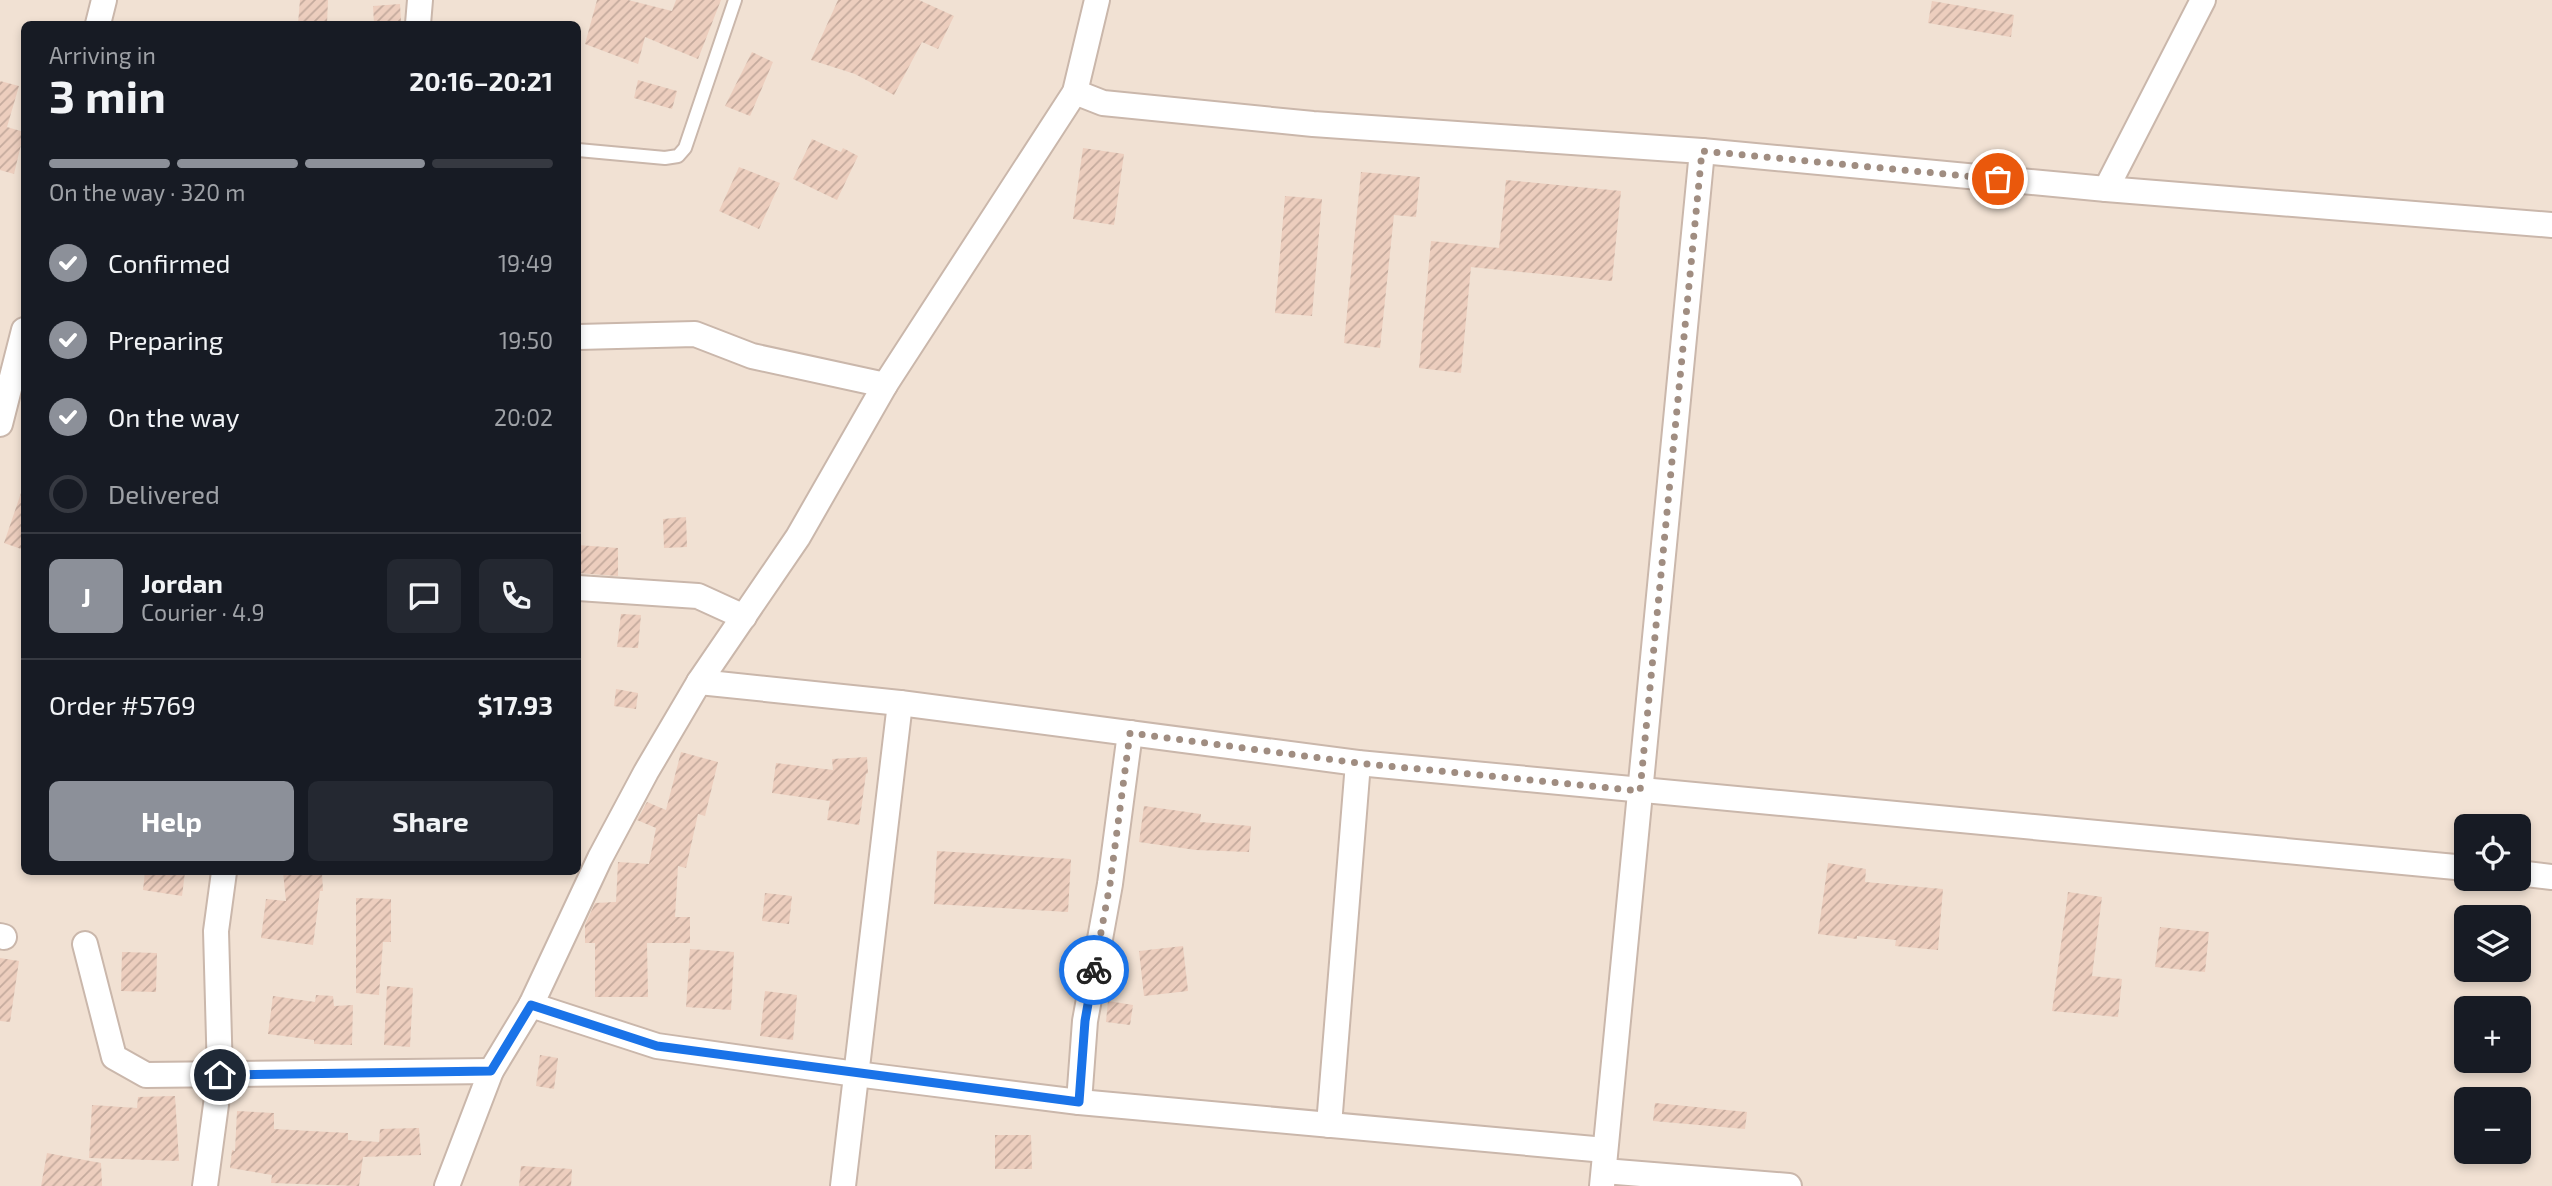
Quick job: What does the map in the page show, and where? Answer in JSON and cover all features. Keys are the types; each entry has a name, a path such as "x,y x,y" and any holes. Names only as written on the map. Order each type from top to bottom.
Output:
{"street":[{"path":"100,21 104,0"},
{"path":"418,21 420,0"},
{"path":"2106,189 2203,0"},
{"path":"447,1186 491,1071 531,1005 589,857 699,682 798,537 885,385 1075,92 1089,2"},
{"path":"1075,92 1103,103 1273,120 1702,151 2106,189 2552,225"},
{"path":"1604,1169 1702,151"},
{"path":"581,337 695,334 752,356 885,385"},
{"path":"0,424 21,342"},
{"path":"581,588 698,596 744,617"},
{"path":"699,682 900,703 1358,763 2454,867"},
{"path":"843,1186 900,703"},
{"path":"1079,1102 1085,1021 1110,884 1130,733"},
{"path":"1329,1125 1358,763"},
{"path":"205,1186 220,1075 216,930 224,875"},
{"path":"2531,875 2552,877"},
{"path":"85,944 114,1058 146,1075 491,1071"},
{"path":"531,1005 657,1046 1079,1102 1329,1125 1604,1169 1789,1186"}],"lane":[{"path":"581,150 665,158 678,156 685,148 735,0"}],"shaded area":[{"path":"0,0 2552,0 2552,1186 0,1186"}],"building":[{"path":"300,0 328,0 327,21 298,21"},
{"path":"597,0 628,0 672,11 676,0 721,0 698,59 645,37 638,64 585,44"},
{"path":"838,0 919,0 954,16 938,49 922,42 894,95 855,74 811,60"},
{"path":"1932,1 2014,15 2011,37 1928,23"},
{"path":"400,4 401,21 374,21 373,6"},
{"path":"752,52 773,62 750,116 725,106"},
{"path":"638,80 677,91 672,109 634,98"},
{"path":"0,81 19,86 7,127 21,131 21,145 14,174 0,170"},
{"path":"812,139 841,152 843,148 858,156 837,200 793,179"},
{"path":"1083,148 1124,154 1114,225 1073,219"},
{"path":"739,167 780,183 759,229 719,211"},
{"path":"1361,172 1420,177 1416,217 1394,215 1380,348 1344,343"},
{"path":"1506,180 1621,191 1612,281 1471,267 1461,373 1419,368 1431,241 1499,248"},
{"path":"1285,196 1322,199 1312,316 1275,313"},
{"path":"21,493 21,549 4,543"},
{"path":"686,517 687,547 664,548 663,519"},
{"path":"581,545 618,548 618,576 581,573"},
{"path":"621,614 641,615 638,648 617,647"},
{"path":"616,689 638,693 636,709 614,706"},
{"path":"681,752 718,762 705,816 698,814 686,868 678,866 675,917 690,917 690,943 647,943 648,997 595,997 595,943 585,943 585,925 595,903 616,902 618,862 649,864 656,828 637,820 647,802 666,810"},
{"path":"867,757 868,773 859,825 827,820 830,801 772,793 776,763 833,770 832,759"},
{"path":"1144,806 1201,814 1200,822 1251,826 1249,852 1196,850 1139,842"},
{"path":"937,851 1071,859 1068,912 934,904"},
{"path":"1828,863 1866,869 1865,882 1943,889 1938,950 1895,946 1896,940 1818,934"},
{"path":"145,875 185,875 182,896 143,890"},
{"path":"283,875 322,875 323,891 320,891 313,945 261,938 266,899 286,901"},
{"path":"2068,892 2102,897 2092,976 2122,979 2118,1017 2052,1011"},
{"path":"765,893 792,896 789,924 762,921"},
{"path":"356,898 391,899 391,942 383,942 379,995 356,993"},
{"path":"2160,927 2209,932 2205,972 2155,967"},
{"path":"1183,946 1188,991 1144,996 1139,951"},
{"path":"690,949 734,952 731,1010 686,1007"},
{"path":"122,952 157,953 156,992 121,991"},
{"path":"0,958 19,961 10,1022 0,1021"},
{"path":"387,986 413,988 410,1047 384,1045"},
{"path":"765,991 797,995 793,1040 760,1036"},
{"path":"316,995 333,996 334,1006 353,1005 352,1045 314,1044 314,1040 268,1034 273,996 315,1002"},
{"path":"1108,1001 1133,1005 1130,1025 1106,1022"},
{"path":"540,1055 558,1058 554,1089 536,1086"},
{"path":"175,1096 179,1161 89,1158 92,1105 137,1108 138,1097"},
{"path":"1655,1103 1747,1112 1745,1129 1653,1121"},
{"path":"237,1111 274,1113 274,1129 348,1133 348,1140 379,1142 380,1129 419,1128 421,1155 363,1157 359,1186 271,1183 272,1175 230,1168 232,1150 235,1151"},
{"path":"995,1135 1031,1135 1032,1169 995,1169"},
{"path":"47,1153 101,1163 102,1186 41,1186"},
{"path":"521,1166 572,1169 571,1186 519,1186"}],"way so far":[{"path":"1094,970 1110,884 1130,733 1358,763 1640,791 1702,151 1998,179"}],"route":[{"path":"220,1075 491,1071 531,1005 657,1046 1079,1102 1085,1021 1094,970"}]}
